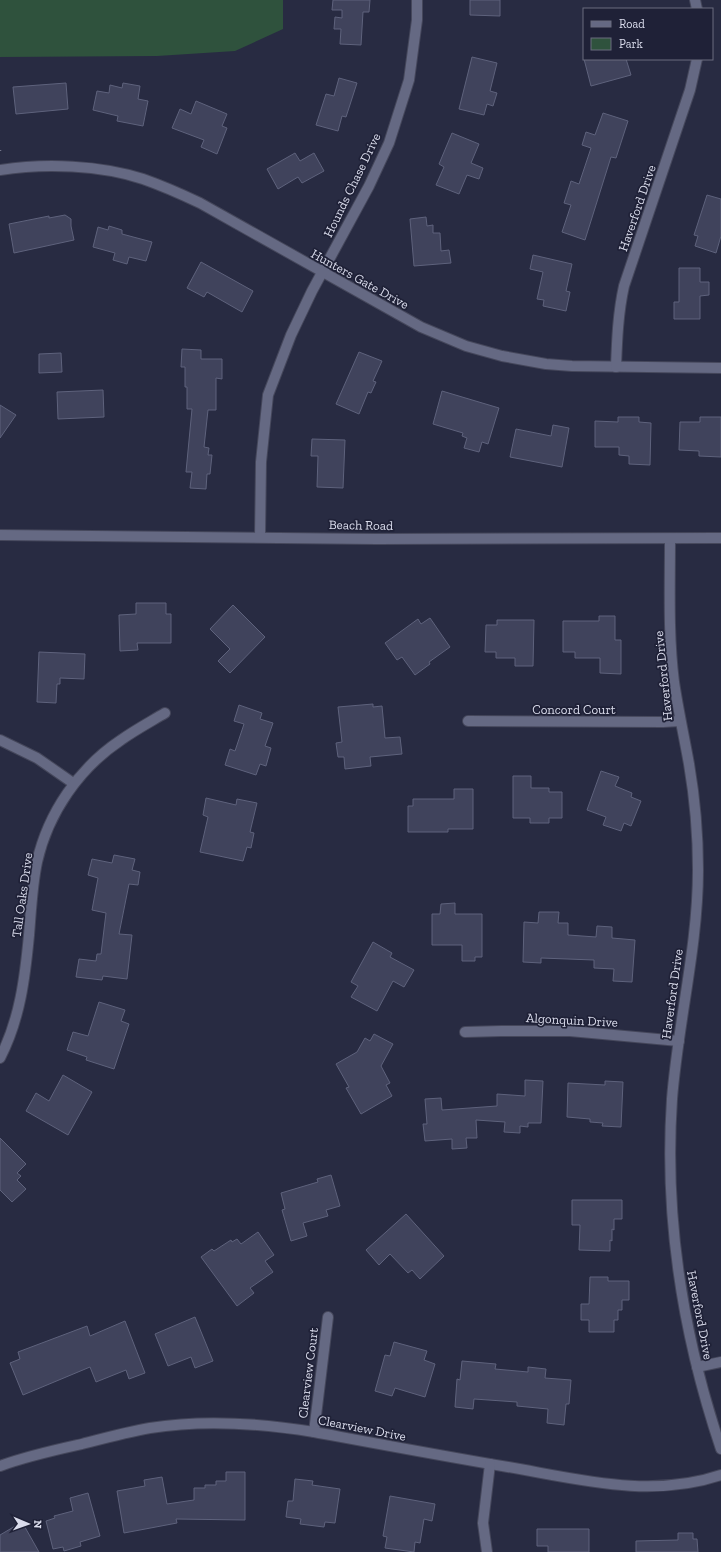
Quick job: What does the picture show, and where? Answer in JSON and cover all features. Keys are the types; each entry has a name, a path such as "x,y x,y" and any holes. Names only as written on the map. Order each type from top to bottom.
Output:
{"street":[{"name":"Hounds Chase Drive","path":"260,537 261,462 268,395 291,335 369,186 389,143 409,80 418,20 417,0"},
{"name":"Haverford Drive","path":"616,367 618,319 624,286 690,90 697,60"},
{"name":"Hunters Gate Drive","path":"0,170 35,167 61,167 97,170 142,179 200,203 421,328 466,346 502,356 546,364 572,366 721,368"},
{"name":"Beach Road","path":"0,535 377,539 721,538"},
{"name":"Haverford Drive","path":"670,539 670,634 672,658 680,721 693,789 698,845 698,872 694,928 672,1099 670,1170 673,1220 681,1288 697,1367 721,1449"},
{"name":"Tall Oaks Drive","path":"0,1058 9,1038 22,997 33,887 37,862 43,841 52,819 73,783 87,768 119,741 165,713"},
{"name":"Concord Court","path":"468,721 680,721"},
{"path":"0,740 37,758 73,783"},
{"name":"Algonquin Drive","path":"465,1032 564,1031 679,1041"},
{"name":"Clearview Court","path":"314,1432 328,1317"},
{"path":"697,1367 721,1362"},
{"name":"Clearview Drive","path":"0,1466 36,1454 130,1432 174,1425 233,1422 314,1432 622,1486 668,1485 710,1479 721,1475"},
{"path":"487,1552 483,1523 490,1464"}],"green space":[{"path":"0,0 283,0 283,29 235,51 157,56 0,57"}],"building":[{"path":"333,0 370,0 369,12 363,12 361,45 340,44 341,29 334,29 335,17 342,18 342,10 332,10"},
{"path":"470,0 500,0 500,16 470,15"},
{"path":"472,57 497,63 490,91 497,93 493,106 487,104 484,115 459,109"},
{"path":"584,60 626,60 631,75 591,86"},
{"path":"339,78 357,83 346,117 342,116 338,131 316,125 326,94 334,96"},
{"path":"66,83 68,109 16,114 13,87"},
{"path":"123,83 140,86 138,99 148,101 143,126 117,121 118,116 93,110 97,91 109,93 110,85 122,88"},
{"path":"196,101 227,114 222,126 227,128 217,154 201,147 204,140 172,128 180,109 191,114"},
{"path":"603,113 628,121 616,158 611,157 585,240 562,232 571,205 564,203 571,181 579,184 591,148 582,145 586,132 595,135"},
{"path":"452,133 479,144 471,163 483,168 479,179 467,175 459,194 436,185 444,167 439,164"},
{"path":"295,153 300,161 314,153 324,171 302,183 298,177 278,189 267,169"},
{"path":"707,195 721,199 721,236 716,253 695,246 698,236 694,235"},
{"path":"65,215 71,219 74,240 14,253 9,224 49,216 49,218"},
{"path":"426,217 427,226 433,225 433,233 440,233 441,251 449,250 451,263 414,266 410,219"},
{"path":"109,226 122,230 122,234 152,242 146,261 129,257 127,264 113,260 115,253 93,247 98,227 108,230"},
{"path":"533,255 572,264 566,291 570,292 566,311 543,306 544,300 537,299 543,272 530,269"},
{"path":"201,262 253,291 242,312 207,292 204,297 187,288"},
{"path":"679,268 700,268 700,282 709,282 709,295 700,296 700,319 674,319 674,302 679,302"},
{"path":"182,349 201,350 201,359 222,359 222,379 216,378 216,410 208,410 204,447 209,448 208,455 212,455 210,474 207,474 206,489 190,488 192,472 186,472 192,409 187,409 185,367 181,367"},
{"path":"359,352 382,361 373,381 376,382 371,393 368,392 359,414 336,404"},
{"path":"61,353 62,372 39,373 39,354"},
{"path":"103,390 104,417 58,419 57,392"},
{"path":"442,391 499,408 488,444 482,442 479,452 464,448 467,438 462,436 463,433 433,424"},
{"path":"0,405 16,415 0,438"},
{"path":"618,417 639,417 639,422 651,423 650,465 629,464 629,456 619,455 619,447 595,447 595,421 618,422"},
{"path":"700,417 721,417 721,457 699,456 699,451 679,450 680,422 700,422"},
{"path":"553,425 569,428 562,467 510,457 516,429 551,436"},
{"path":"312,439 345,440 343,488 317,487 318,456 311,456"},
{"path":"136,603 166,603 166,614 171,614 171,643 137,643 138,650 120,651 119,615 136,614"},
{"path":"233,605 265,637 230,673 218,661 230,649 210,629"},
{"path":"599,616 615,616 615,640 621,640 621,674 600,673 600,658 575,658 575,652 563,652 563,621 599,621"},
{"path":"430,618 450,647 429,662 430,664 415,675 402,657 397,660 385,643 418,619 421,624"},
{"path":"497,620 534,620 533,666 515,666 515,658 496,658 496,652 485,652 486,625 497,625"},
{"path":"39,652 85,654 84,679 60,678 60,684 57,684 56,703 37,702"},
{"path":"373,704 373,707 382,706 385,738 400,737 402,754 370,757 371,766 345,769 344,757 338,757 336,743 342,742 338,707"},
{"path":"239,705 262,713 260,719 273,723 265,746 271,748 266,766 260,764 256,775 225,765 230,749 235,751 244,724 234,721"},
{"path":"601,771 619,777 615,786 632,793 631,797 641,801 631,826 624,823 621,831 603,825 606,817 587,810"},
{"path":"513,776 531,776 531,788 549,788 549,792 562,792 562,818 549,818 549,823 530,823 530,818 513,818"},
{"path":"454,789 473,789 473,829 448,829 448,832 408,832 408,806 413,806 413,799 454,799"},
{"path":"206,798 236,805 237,799 257,803 250,832 254,833 251,848 247,847 243,861 200,852 208,817 203,815"},
{"path":"114,855 135,859 132,870 140,872 138,885 129,884 119,934 132,935 127,979 103,976 102,980 76,977 79,959 96,961 97,954 101,954 106,913 92,910 98,878 88,875 92,859 112,863"},
{"path":"455,903 455,914 482,914 482,957 475,957 475,961 462,961 462,945 432,945 432,914 440,914 441,904"},
{"path":"539,912 559,912 558,923 568,923 568,935 596,937 597,926 612,927 612,938 635,940 632,982 613,981 614,969 594,968 594,960 541,958 541,963 523,962 524,922 538,923"},
{"path":"373,942 392,953 390,957 414,970 404,987 393,981 377,1011 351,997 358,986 351,982"},
{"path":"99,1002 125,1010 121,1021 129,1024 114,1069 86,1060 87,1057 67,1050 73,1032 88,1036"},
{"path":"374,1034 393,1044 381,1066 390,1083 386,1085 392,1096 361,1114 346,1088 349,1087 336,1064 357,1052 365,1038 370,1041"},
{"path":"63,1075 92,1092 68,1135 26,1111 36,1093 49,1101"},
{"path":"525,1080 543,1081 541,1123 528,1123 528,1127 520,1126 520,1133 504,1132 505,1122 476,1120 477,1138 466,1138 467,1148 452,1149 452,1139 425,1141 423,1124 427,1124 425,1099 441,1098 442,1110 497,1106 497,1094 525,1096"},
{"path":"605,1081 623,1082 621,1127 602,1126 603,1123 590,1122 590,1119 567,1117 568,1083 605,1085"},
{"path":"0,1138 26,1164 17,1173 21,1176 17,1180 26,1189 12,1202 0,1190"},
{"path":"331,1175 340,1206 326,1210 328,1216 303,1223 307,1236 291,1241 282,1210 285,1209 281,1193 318,1182 317,1179"},
{"path":"572,1200 622,1200 622,1219 614,1219 612,1241 610,1240 610,1251 579,1250 580,1225 572,1225"},
{"path":"406,1214 444,1256 420,1279 412,1270 408,1273 390,1254 379,1265 366,1250"},
{"path":"258,1232 274,1255 265,1261 273,1272 250,1288 254,1293 237,1306 201,1257 212,1249 214,1251 231,1240 232,1242 237,1239 241,1244"},
{"path":"590,1277 608,1277 608,1281 629,1281 629,1300 622,1300 622,1310 618,1310 618,1320 614,1320 614,1332 589,1332 589,1320 581,1320 581,1304 589,1304"},
{"path":"195,1317 213,1361 195,1368 191,1357 168,1366 155,1334"},
{"path":"125,1321 145,1373 129,1379 126,1370 96,1382 90,1367 23,1395 10,1363 20,1359 18,1352 87,1326 90,1336"},
{"path":"394,1342 427,1351 424,1360 435,1364 425,1397 395,1388 392,1396 375,1391 385,1355 390,1356"},
{"path":"462,1361 496,1364 495,1369 528,1372 528,1367 546,1369 545,1378 571,1380 569,1404 566,1404 564,1425 547,1423 548,1409 517,1406 517,1402 474,1399 473,1409 455,1407 457,1379 460,1380"},
{"path":"226,1472 245,1472 245,1520 176,1519 177,1523 124,1533 117,1491 145,1486 144,1480 162,1477 167,1504 194,1500 194,1488 205,1488 205,1485 216,1485 216,1481 226,1481"},
{"path":"295,1479 313,1481 312,1485 340,1489 335,1523 325,1522 324,1527 300,1524 301,1519 286,1517 288,1501 293,1501"},
{"path":"88,1493 100,1536 80,1542 81,1546 64,1551 63,1547 53,1549 46,1521 55,1518 54,1516 73,1511 70,1498"},
{"path":"390,1496 435,1504 432,1521 424,1519 420,1543 415,1542 414,1552 385,1548 387,1537 383,1536"},
{"path":"22,1522 39,1552 0,1552 0,1535"},
{"path":"537,1529 589,1529 589,1552 548,1552 548,1546 537,1546"},
{"path":"678,1533 693,1533 693,1539 697,1539 698,1552 636,1552 636,1541 678,1540"}]}
